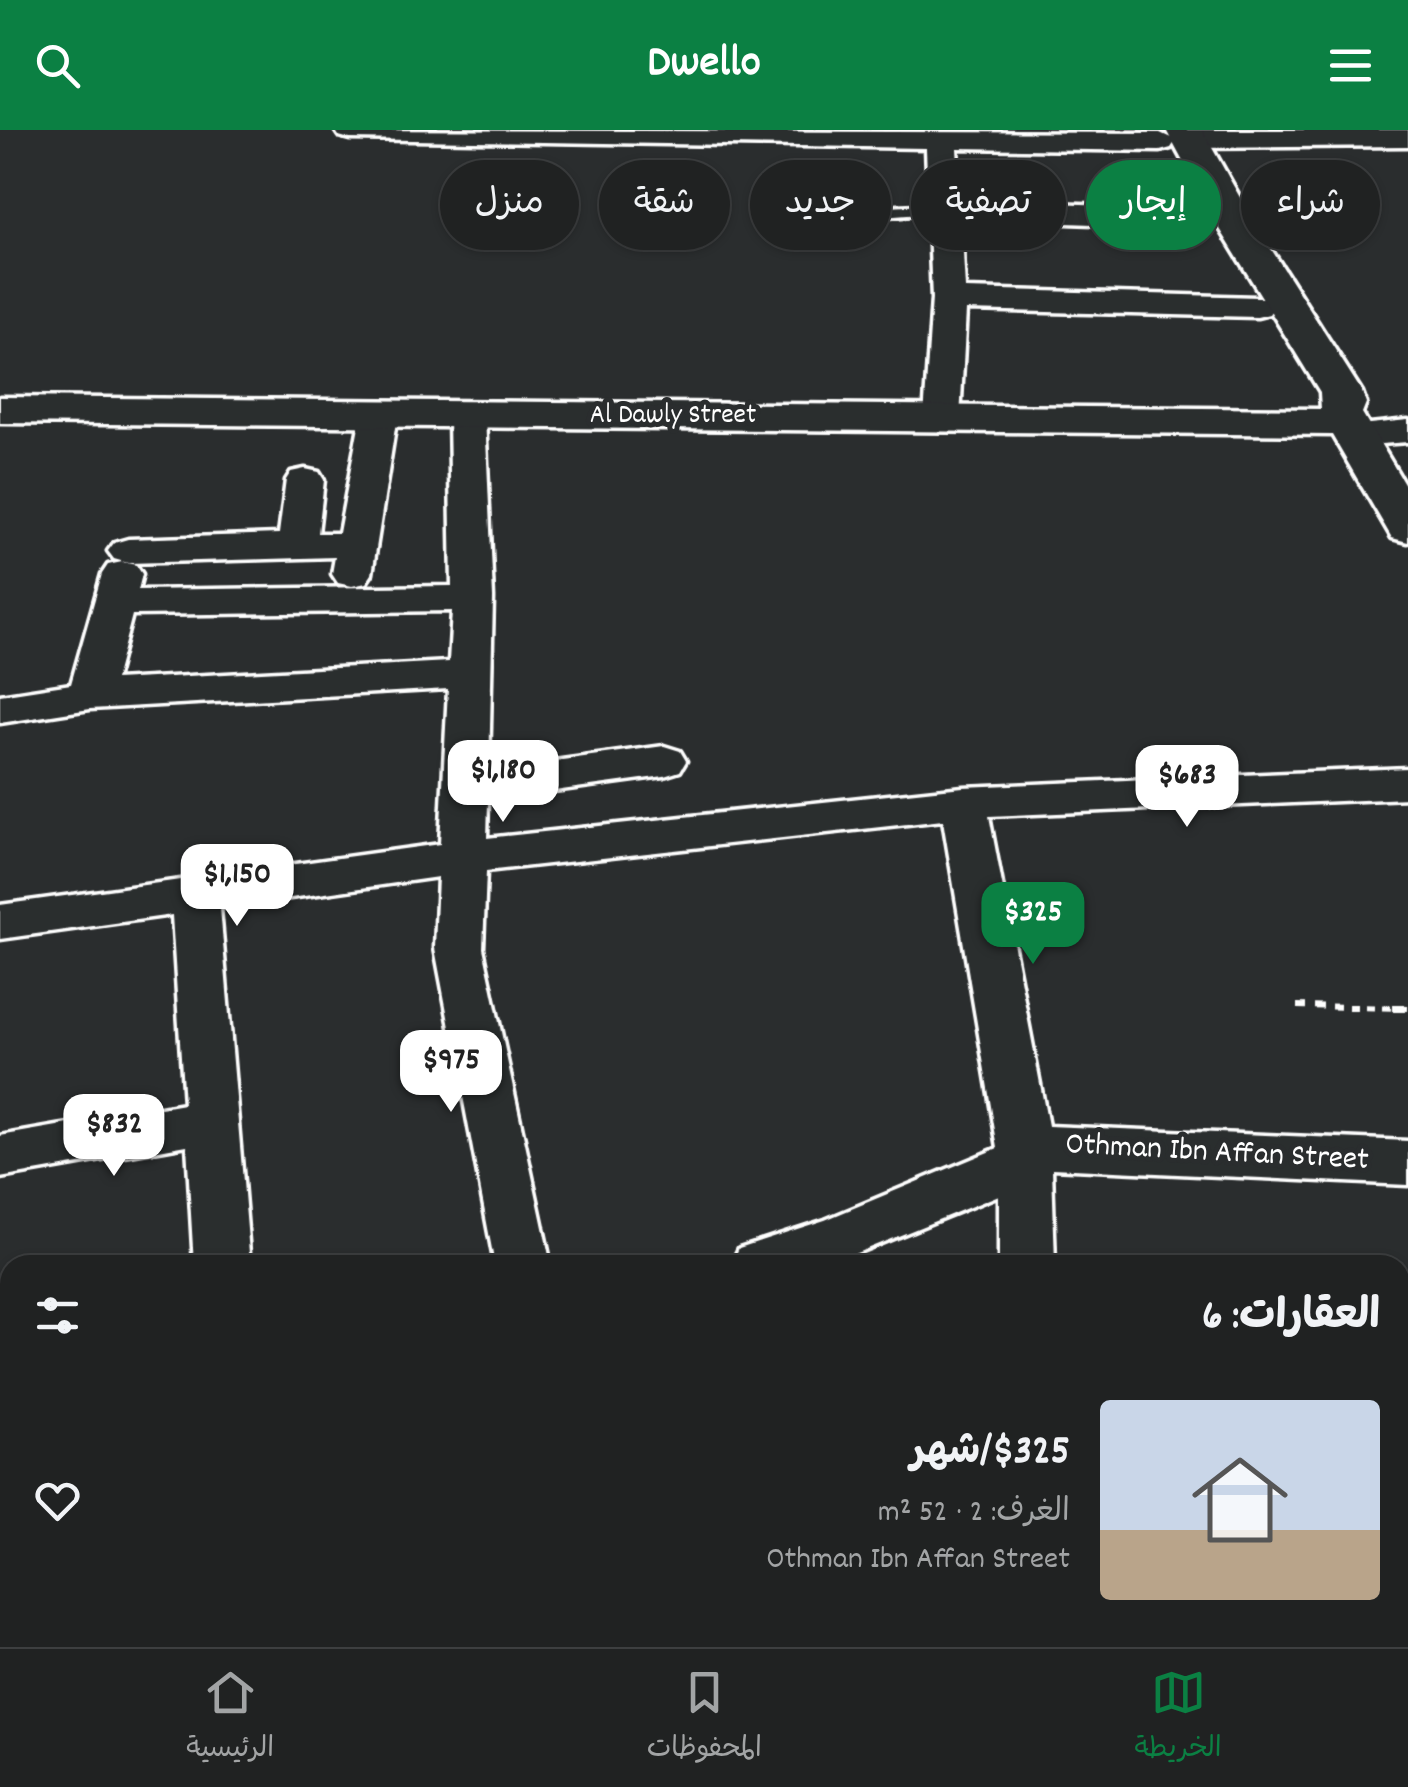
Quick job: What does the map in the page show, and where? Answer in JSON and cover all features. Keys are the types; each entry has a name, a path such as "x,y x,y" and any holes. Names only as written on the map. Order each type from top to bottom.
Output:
{"street":[{"path":"350,130 941,140 1172,135 1408,137"},
{"path":"1172,135 1181,160"},
{"path":"1172,135 1341,392 1347,424"},
{"path":"941,140 942,160"},
{"path":"1221,249 1316,399 1347,424 1408,528"},
{"path":"942,418 949,300 946,250"},
{"path":"949,300 1257,307"},
{"name":"Al Dawly Street","path":"0,410 1347,424"},
{"path":"347,600 380,415"},
{"path":"467,416 472,598 468,788 459,948 521,1255"},
{"path":"1347,424 1408,431"},
{"path":"296,546 306,480"},
{"path":"90,695 132,534 296,546 357,544"},
{"path":"114,603 472,598"},
{"path":"0,709 90,695 470,674"},
{"path":"468,788 664,760"},
{"path":"0,922 462,857 963,802 1408,783"},
{"path":"963,802 1024,1153 1027,1255"},
{"path":"195,896 221,1255"},
{"path":"0,1158 209,1120"},
{"path":"844,1251 1024,1153"},
{"name":"Othman Ibn Affan Street","path":"1024,1153 1408,1163"}],"path":[{"path":"1297,1006 1408,1008"}]}
